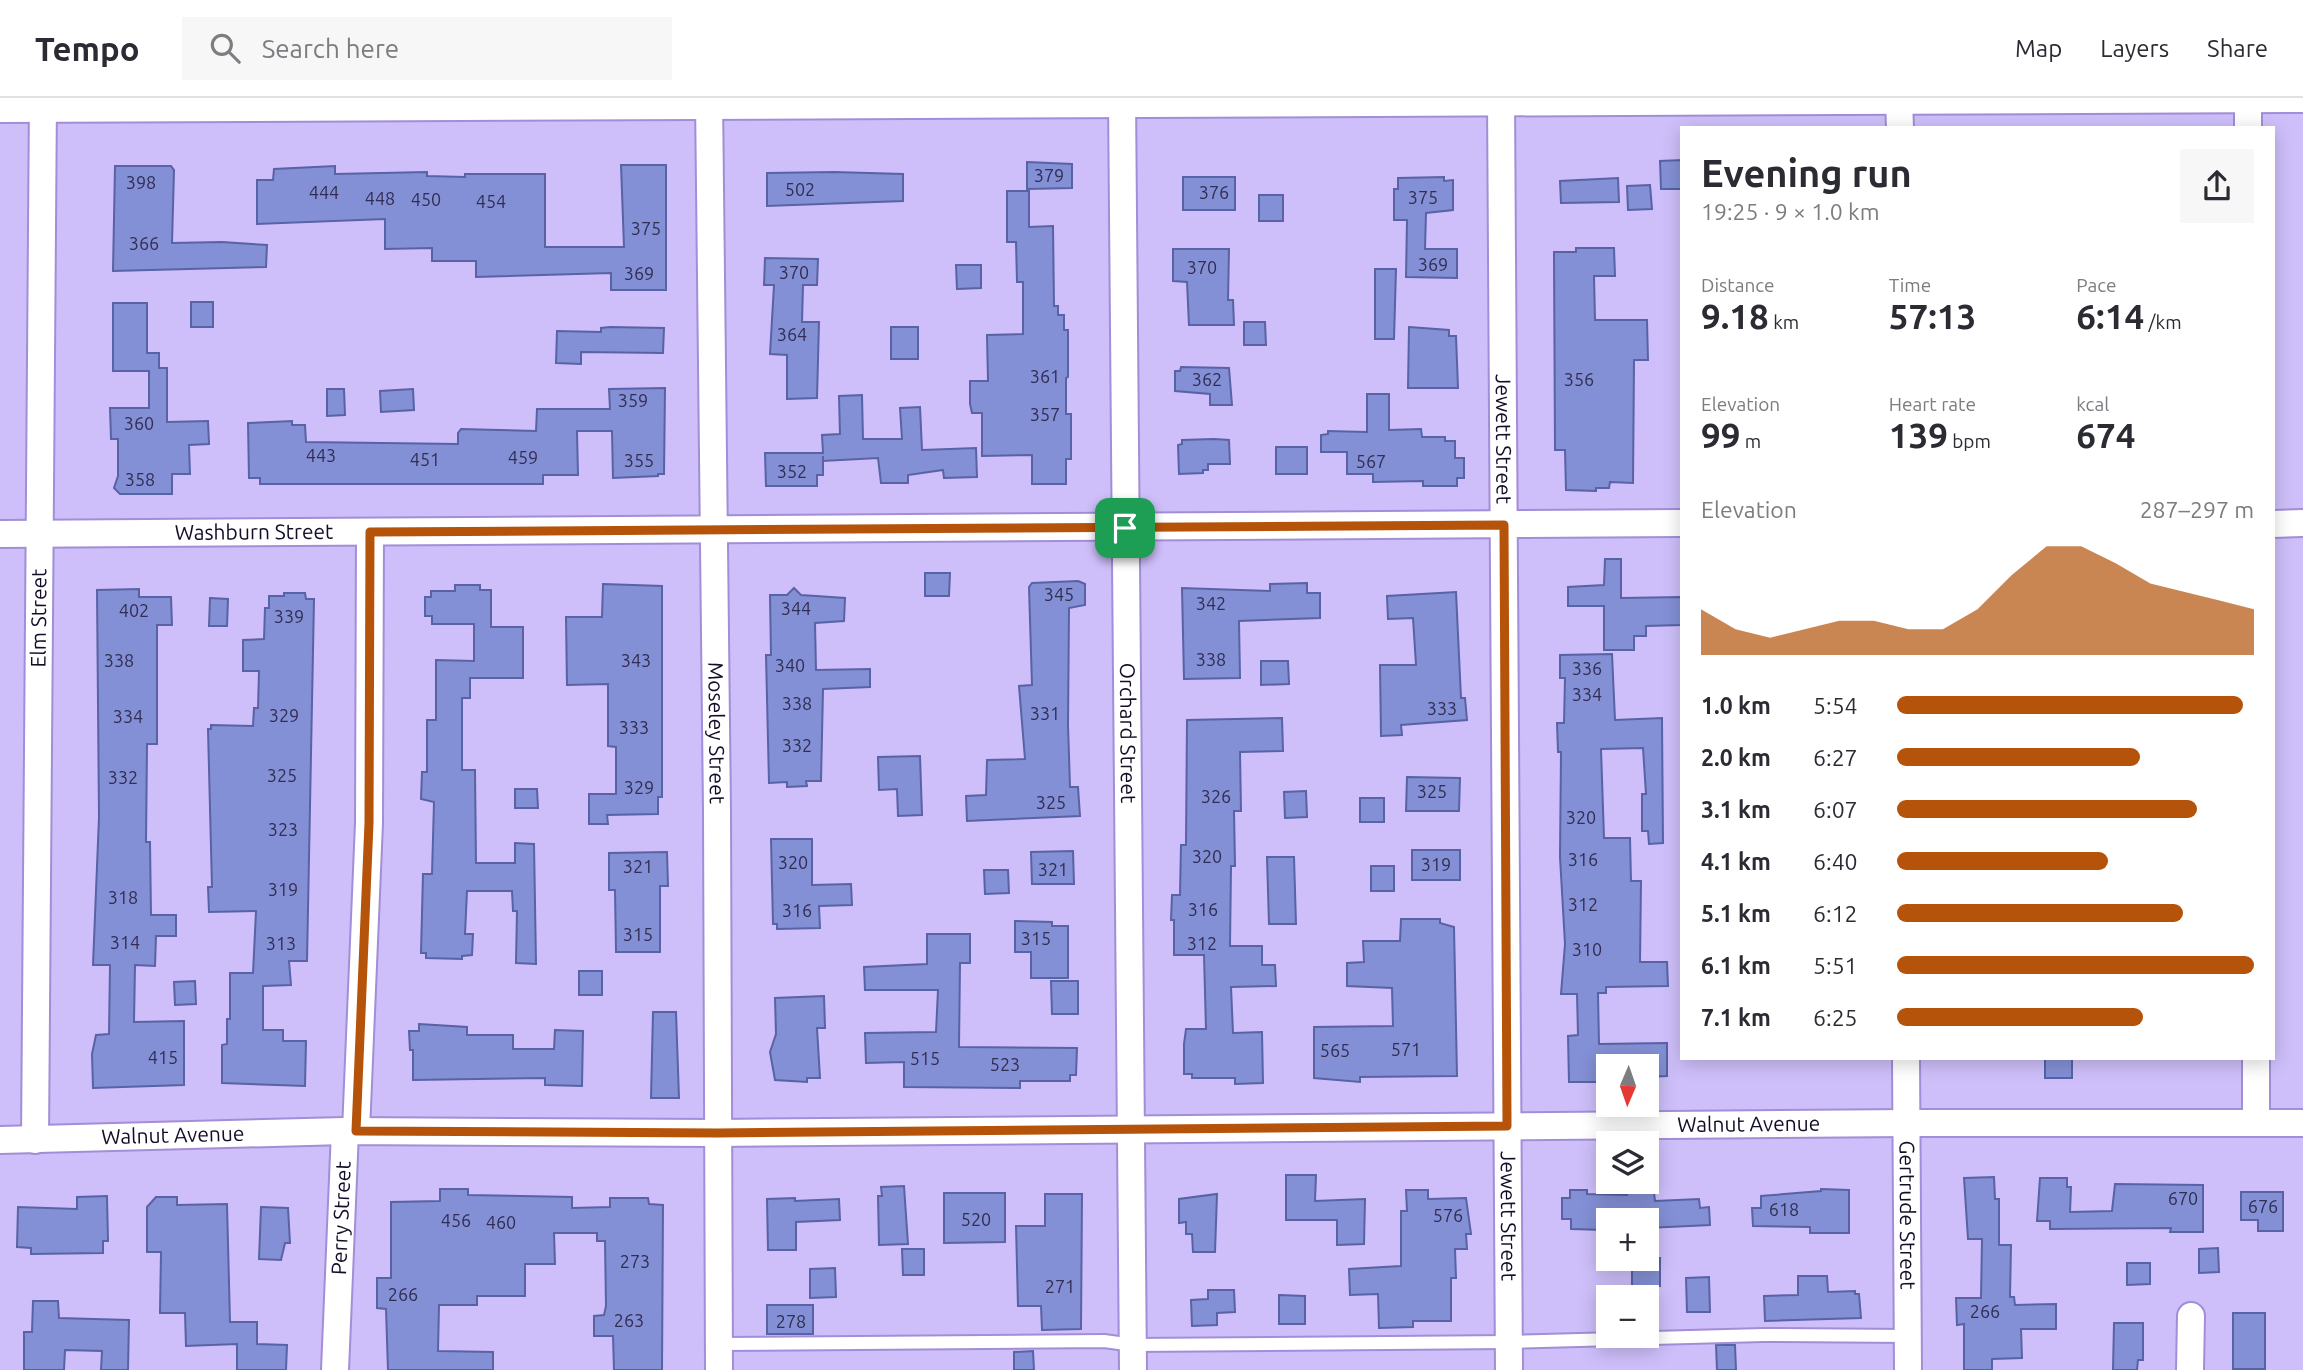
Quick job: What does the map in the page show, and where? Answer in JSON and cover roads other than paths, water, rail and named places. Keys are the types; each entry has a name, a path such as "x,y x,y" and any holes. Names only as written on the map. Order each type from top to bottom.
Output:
{"street":[{"path":"1899,99 1900,126"},
{"path":"2248,99 2248,126"},
{"path":"0,109 43,104 2303,99"},
{"name":"Jewett Street","path":"1501,101 1509,1370"},
{"name":"Moseley Street","path":"709,102 717,812 719,1370"},
{"name":"Orchard Street","path":"1122,102 1133,1357"},
{"name":"Elm Street","path":"34,1140 43,104"},
{"name":"Washburn Street","path":"0,534 1680,523"},
{"path":"2275,524 2303,523"},
{"name":"Perry Street","path":"335,1370 369,823 370,532"},
{"name":"Gertrude Street","path":"1906,1060 1908,1370"},
{"path":"2256,1060 2256,1123"},
{"name":"Walnut Avenue","path":"0,1140 351,1131 717,1133 1907,1123 2303,1123"},
{"path":"2190,1316 2190,1370"}],"lane":[{"path":"718,1344 991,1344 1104,1341 1133,1357 1763,1335 1908,1336"}]}
